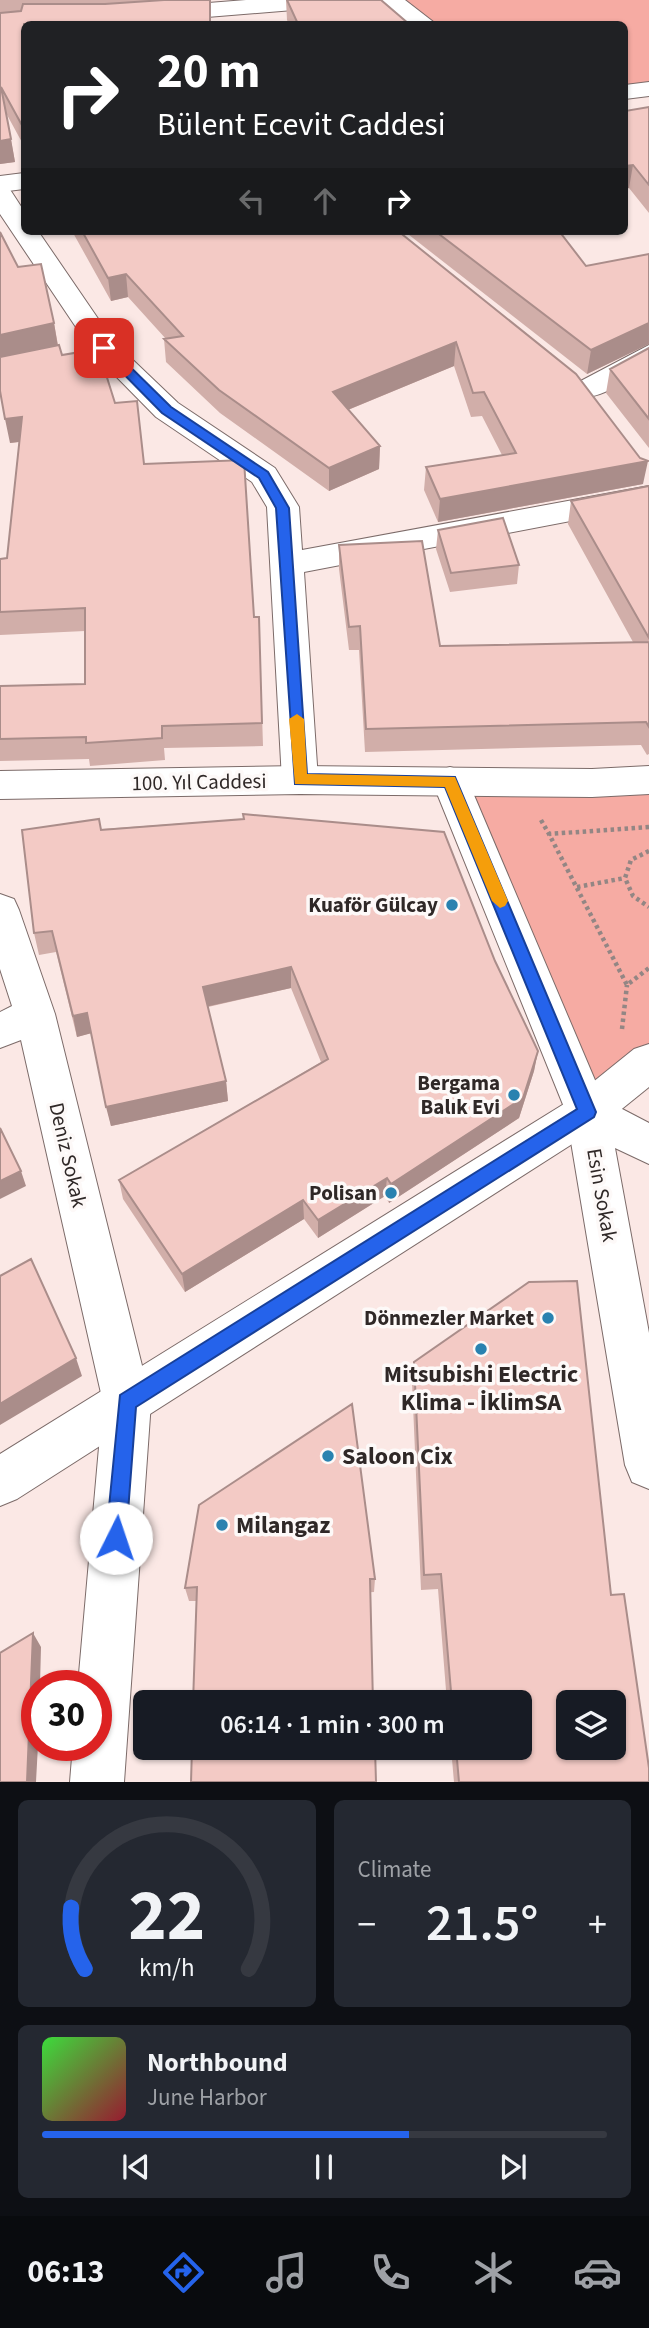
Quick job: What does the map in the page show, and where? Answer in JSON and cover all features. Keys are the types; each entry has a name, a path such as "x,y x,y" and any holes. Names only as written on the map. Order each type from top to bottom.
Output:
{"street":[{"path":"141,15 330,0"},
{"path":"390,0 421,21"},
{"path":"628,92 649,89"},
{"path":"628,112 649,109"},
{"path":"0,184 21,181"},
{"path":"0,194 21,225"},
{"path":"27,235 91,351 167,410 264,475 283,508 289,564 300,780"},
{"path":"583,392 649,354"},
{"path":"289,564 649,496"},
{"name":"100. Yıl Caddesi","path":"0,785 300,780 649,780"},
{"name":"Esin Sokak","path":"450,781 587,1112 649,1465"},
{"name":"Deniz Sokak","path":"0,910 17,1022 127,1402 97,1782"},
{"path":"0,1482 587,1112 649,1062"},
{"path":"587,1112 649,1145"}],"path":[{"path":"649,827 550,834 626,985 649,968"},
{"path":"649,851 631,860 625,878 633,896 649,907"},
{"path":"577,887 625,878"}],"shaded area":[{"path":"390,0 649,0 649,89 628,92 628,21 420,21"},
{"path":"649,780 649,1062 587,1112 450,781"}],"building":[{"path":"210,0 210,21 21,21 21,124 1,87 11,139 0,141 0,13 21,11 23,4"},
{"path":"287,0 381,0 406,21 297,21"},
{"path":"649,107 649,185 633,165 628,166 628,110"},
{"path":"0,232 18,267 41,264 54,323 0,335"},
{"path":"84,235 403,235 576,374 640,458 648,461 440,499 426,467 516,453 484,392 473,393 456,342 333,392 380,446 329,468 219,390 164,339 183,336 126,274 108,278"},
{"path":"440,235 562,235 586,266 649,254 649,323 591,350"},
{"path":"59,345 62,355 98,349 115,403 137,401 144,464 244,460 254,617 259,617 262,723 162,726 162,738 86,743 86,737 0,739 0,686 85,684 85,608 0,612 0,559 7,558 22,417 5,419 0,391 0,357"},
{"path":"649,348 649,419 610,369"},
{"path":"649,486 649,638 571,501"},
{"path":"503,518 519,565 451,573 438,530"},
{"path":"422,541 440,646 649,642 649,727 646,722 366,729 360,626 349,627 339,545"},
{"path":"243,814 444,832 495,961 538,1051 523,1098 391,1184 387,1178 318,1220 303,1200 182,1274 119,1180 328,1059 291,967 203,987 226,1081 106,1107 87,1013 73,1016 52,931 34,933 22,830 99,819 101,830 244,819"},
{"path":"0,1128 21,1171 0,1181"},
{"path":"31,1259 76,1358 0,1404 0,1276"},
{"path":"577,1281 611,1595 624,1594 649,1782 459,1782 457,1760 532,1760 532,1690 451,1690 441,1574 424,1575 414,1362 529,1282"},
{"path":"352,1404 375,1579 370,1579 373,1690 193,1690 197,1587 185,1588 199,1505"},
{"path":"33,1633 32,1670 21,1670 21,1761 28,1761 27,1782 0,1782 0,1653"},
{"path":"192,1760 375,1760 376,1782 191,1782"}],"slow traffic":[{"path":"297,719 300,780 450,781 500,901"}],"place":[{"name":"Kuaför Gülcay","path":"452,905"},
{"name":"Bergama Balık Evi","path":"514,1095"},
{"name":"Polisan","path":"391,1193"},
{"name":"Dönmezler Market","path":"548,1318"},
{"name":"Mitsubishi Electric Klima - İklimSA","path":"481,1349"},
{"name":"Saloon Cix","path":"328,1456"},
{"name":"Milangaz","path":"222,1525"}],"route":[{"path":"104,348 167,410 264,475 283,508 289,564 300,780 450,781 587,1112 127,1402 116,1538"}]}
